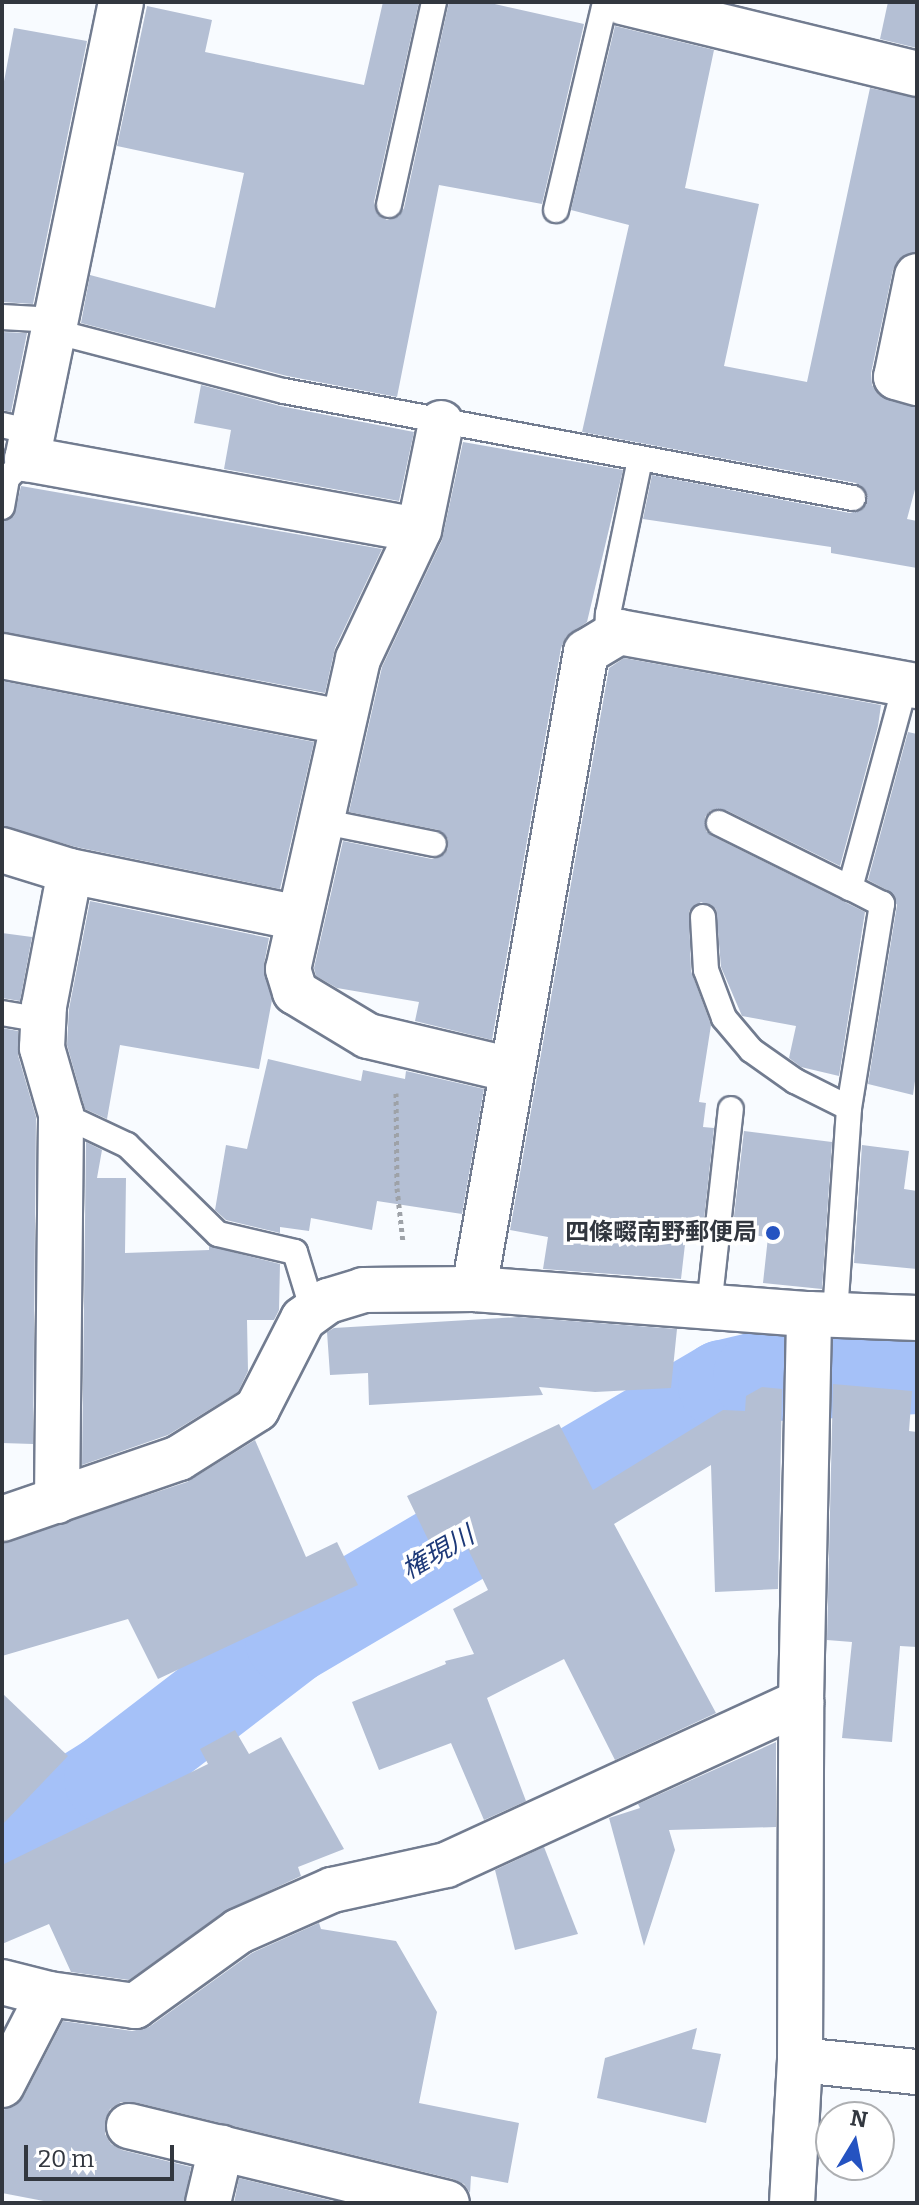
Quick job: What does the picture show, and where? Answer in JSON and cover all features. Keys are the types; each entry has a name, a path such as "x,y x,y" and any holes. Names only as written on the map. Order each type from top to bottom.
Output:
{"street":[{"path":"121,2 54,326 20,439 419,530"},
{"path":"622,2 917,74"},
{"path":"917,276 896,377 917,383"},
{"path":"441,423 419,530 358,659 288,969 295,992 368,1036 512,1070"},
{"path":"474,1289 586,652 619,632 911,684"},
{"path":"2,656 343,722"},
{"path":"2,850 70,871 298,918"},
{"path":"57,1501 61,1114 42,1048 23,1016 70,871"},
{"path":"2,1519 179,1458 257,1409 303,1319 328,1301 363,1290 474,1289 709,1307 917,1318"},
{"path":"792,2203 800,2060 801,1702 808,1379 822,1314"},
{"path":"2,1982 49,1994 135,2006 239,1931 332,1890 446,1865 801,1702"},
{"path":"2,2085 49,1994"},
{"path":"800,2060 917,2072"},
{"path":"129,2126 425,2200"},
{"path":"208,2203 221,2148"}],"lane":[{"path":"389,205 434,2"},
{"path":"556,210 605,2"},
{"path":"2,317 54,326 284,391 441,423 853,498"},
{"path":"2,507 7,478 20,439"},
{"path":"607,639 608,614 640,460"},
{"path":"850,888 911,684"},
{"path":"320,821 434,844"},
{"path":"719,823 882,904 849,1108 822,1314"},
{"path":"703,917 706,970 724,1018 751,1050 795,1081 849,1108"},
{"path":"709,1307 731,1109"},
{"path":"61,1114 127,1145 218,1234 295,1252 313,1311"}],"path":[{"path":"393,1290 405,1236 397,1188 395,1106 405,1045"}],"building":[{"path":"383,2 419,2 374,202 378,215 387,220 399,216 404,208 449,2 486,2 584,24 542,204 439,185 397,397 287,376 81,323 90,275 215,308 244,173 117,146 147,6 212,20 205,52 364,85"},
{"path":"888,2 917,2 917,48 880,39"},
{"path":"615,26 714,50 685,188 759,204 724,366 807,382 870,88 917,98 917,252 899,259 893,270 871,373 872,385 879,395 917,407 917,482 907,519 917,521 917,568 831,553 831,547 643,519 652,475 850,513 864,508 867,494 856,483 582,432 629,225 571,210"},
{"path":"14,28 87,41 33,304 2,302 2,92"},
{"path":"2,332 27,333 11,412 2,410"},
{"path":"201,385 280,406 414,432 399,501 224,469 231,430 194,423"},
{"path":"463,442 623,470 587,622 566,637 561,648 492,1040 415,1021 419,1002 337,988 316,976 314,968 343,841 432,859 445,854 448,848 448,839 438,830 349,812 382,667 442,540"},
{"path":"21,486 382,549 335,648 325,693 2,632 2,522 14,516"},
{"path":"624,658 881,705 840,866 726,810 711,810 705,817 706,831 712,836 865,912 839,1076 801,1067 789,1058 796,1026 742,1016 721,967 716,909 701,902 689,911 691,971 711,1025 699,1102 706,1103 703,1127 714,1128 703,1229 687,1227 681,1279 543,1269 548,1237 510,1230 609,668"},
{"path":"2,681 314,742 280,889 76,847 2,826"},
{"path":"908,732 917,734 917,1067 913,1095 868,1084 897,905 889,891 868,880"},
{"path":"90,901 269,938 264,964 272,1000 259,1069 120,1045 107,1119 85,1109 67,1045 69,1009"},
{"path":"2,933 32,937 20,1001 2,998"},
{"path":"2,1028 18,1031 18,1055 36,1117 33,1444 2,1443"},
{"path":"268,1059 361,1081 363,1070 405,1079 406,1071 484,1089 462,1214 377,1201 372,1230 311,1218 309,1231 280,1227 280,1233 226,1220 215,1210 226,1145 247,1149"},
{"path":"744,1131 832,1142 822,1289 763,1283 768,1237 732,1233"},
{"path":"86,1142 102,1150 97,1178 126,1178 125,1253 209,1250 209,1246 280,1264 279,1310 274,1320 247,1320 248,1371 238,1392 168,1435 82,1465"},
{"path":"862,1145 909,1151 904,1189 917,1191 917,1269 854,1263"},
{"path":"519,1317 677,1329 671,1388 595,1392 539,1387 543,1395 369,1405 368,1373 330,1375 327,1332 334,1328"},
{"path":"833,1384 912,1391 909,1431 917,1432 917,1647 900,1646 892,1742 842,1738 852,1642 827,1640"},
{"path":"762,1387 782,1389 778,1589 715,1592 711,1465 614,1524 716,1713 615,1760 564,1659 487,1698 526,1801 484,1820 451,1743 379,1770 352,1702 446,1664 445,1661 474,1654 453,1609 488,1590 466,1545 437,1558 407,1496 559,1424 593,1490 723,1410 745,1411 746,1396"},
{"path":"255,1440 306,1557 337,1542 358,1585 158,1679 128,1619 2,1656 2,1543 187,1482"},
{"path":"2,1693 68,1756 2,1825"},
{"path":"235,1730 249,1754 281,1737 344,1849 298,1867 301,1876 225,1911 129,1980 71,1972 49,1924 2,1944 2,1865 208,1764 200,1749"},
{"path":"776,1742 776,1827 669,1830 675,1850 644,1946 609,1818 640,1808 638,1804"},
{"path":"544,1847 578,1934 515,1950 495,1870"},
{"path":"319,1923 321,1929 396,1941 437,2012 419,2103 519,2123 508,2183 471,2176 470,2193 464,2184 453,2179 134,2102 121,2102 110,2109 105,2121 105,2134 111,2144 122,2150 191,2167 184,2203 54,2203 2,2193 2,2110 15,2106 24,2096 63,2021 132,2031 149,2027 252,1953"},
{"path":"697,2028 692,2049 721,2054 706,2123 597,2098 605,2058"},
{"path":"239,2178 341,2203 234,2203"}],"waterway":[{"name":"権現川","path":"2,1846 109,1779 290,1640 723,1385 758,1377 917,1369"}],"place":[{"name":"四條畷南野郵便局","path":"773,1233"}]}
